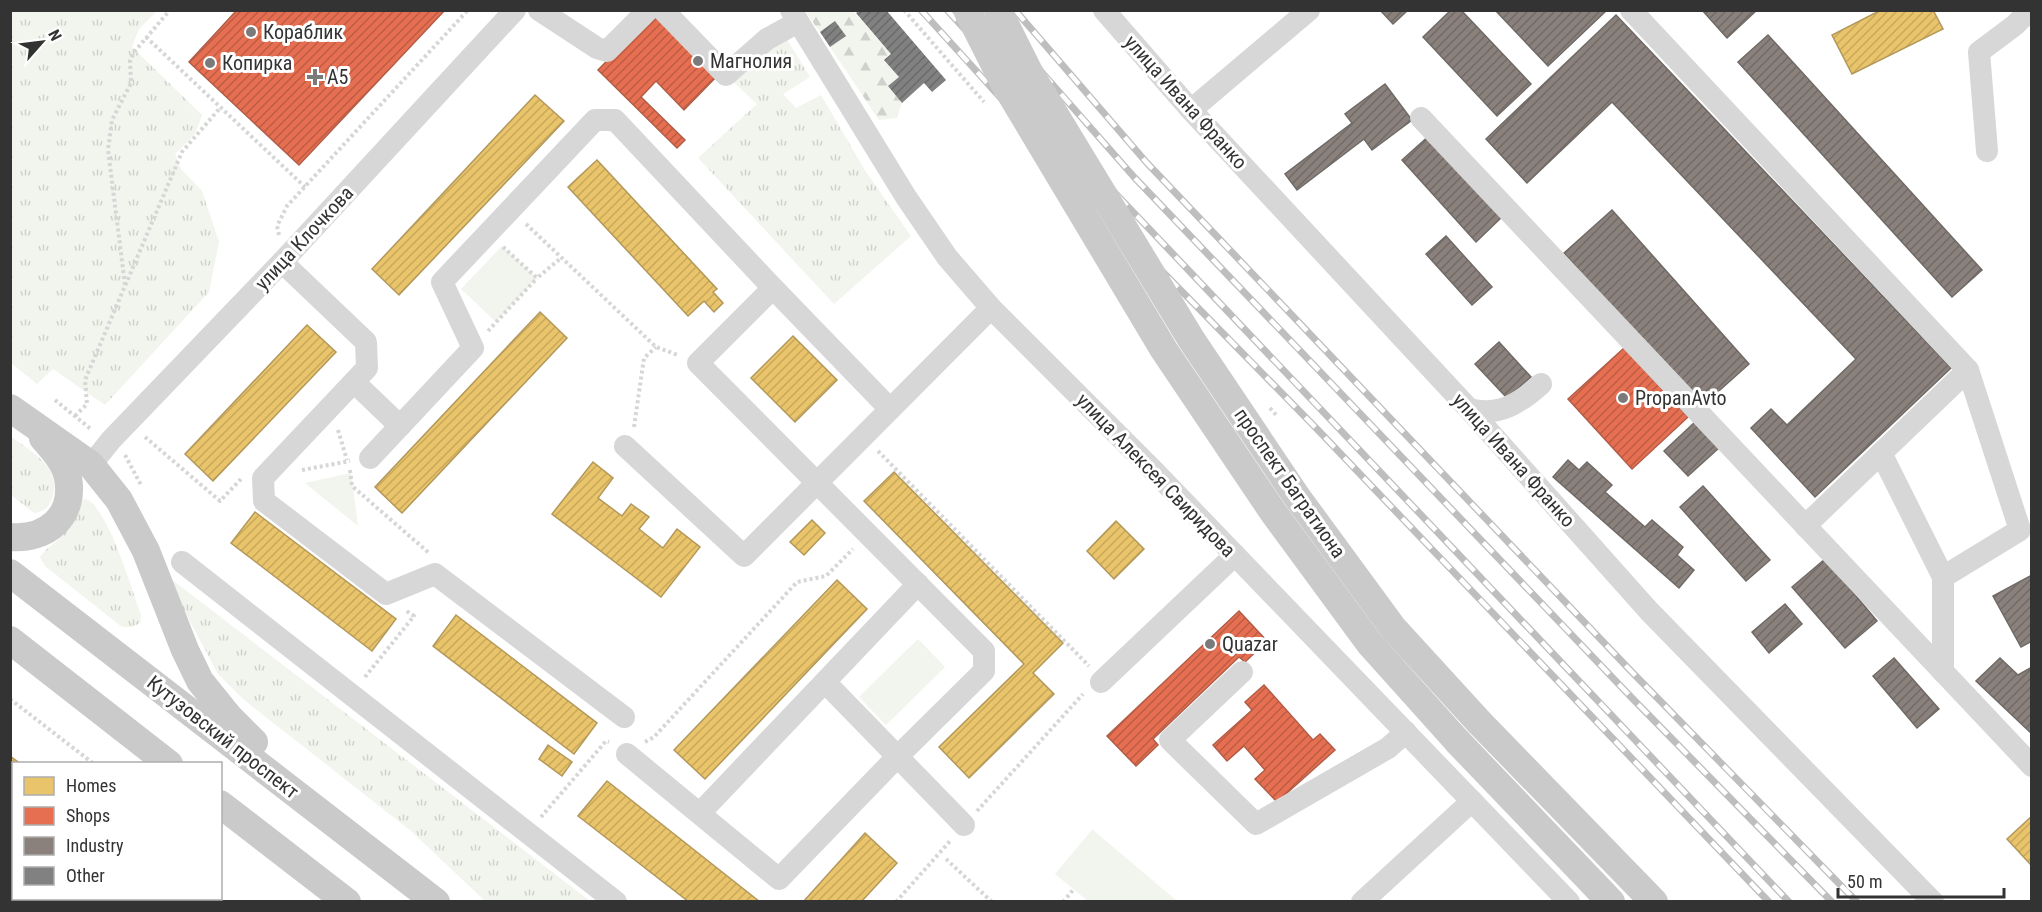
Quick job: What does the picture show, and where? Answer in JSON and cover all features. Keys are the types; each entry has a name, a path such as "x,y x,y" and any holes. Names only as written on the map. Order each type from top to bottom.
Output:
{"main road":[{"name":"проспект Багратиона","path":"967,10 1003,81 1164,350 1254,484 1370,644 1458,742 1611,902"},
{"name":"проспект Багратиона","path":"998,10 1029,72 1191,339 1297,498 1393,628 1479,722 1654,902"},
{"path":"20,415 92,465 119,500 146,551 185,650 200,681 229,717 329,818"},
{"path":"10,537 25,538 48,530 61,518 69,499 68,477 61,459 20,415"},
{"name":"Кутузовский проспект","path":"10,573 436,902"},
{"path":"10,640 166,762"},
{"path":"222,806 347,902"}],"street":[{"name":"улица Клочкова","path":"92,465 111,440 282,262 515,10"},
{"path":"539,10 597,48 607,51 648,10"},
{"path":"663,10 726,75 794,16"},
{"name":"улица Ивана Франко","path":"1104,10 1191,110 1469,409 1649,611 1933,902"},
{"path":"1630,10 1968,370 2020,530 1943,577"},
{"path":"1987,151 1979,52 2015,25 2030,10"},
{"path":"1191,110 1296,14"},
{"name":"улица Алексея Свиридова","path":"794,16 906,197 947,257 991,309 1145,462 1569,902"},
{"path":"1421,118 2031,765"},
{"path":"370,458 473,348 442,282 595,120 615,120 772,288 890,409"},
{"path":"282,262 366,342 368,368 263,478 264,501 386,594 435,574 624,717"},
{"path":"627,754 778,879 984,671 984,651 698,363 772,288"},
{"path":"625,446 744,556 991,309"},
{"path":"1805,526 1968,370"},
{"path":"354,382 400,426"},
{"path":"1469,409 1484,413 1497,410 1523,400 1541,384"},
{"path":"1881,453 1943,577 1943,672"},
{"path":"1102,681 1235,555"},
{"path":"182,562 616,902"},
{"path":"700,813 918,584"},
{"path":"1242,672 1170,740 1256,824 1388,748 1406,732"},
{"path":"825,682 964,825"},
{"path":"1362,902 1472,801"}],"path":[{"path":"125,286 108,150 112,120 131,84 130,60 146,37 170,10"},
{"path":"146,37 305,187"},
{"path":"75,416 87,404 85,380 182,152 220,108"},
{"path":"512,208 561,258 656,347 698,363"},
{"path":"489,232 537,278"},
{"path":"473,348 537,278 561,258"},
{"path":"625,446 636,425 644,358 656,347"},
{"path":"55,400 97,434"},
{"path":"324,413 336,424 348,462 352,486 428,552 435,574"},
{"path":"144,436 220,501 251,468 263,478 370,458"},
{"path":"863,436 1102,681 1079,696 896,902"},
{"path":"528,833 606,741 627,754 654,737 796,582 826,576 868,534"},
{"path":"351,694 414,616 381,590"},
{"path":"10,699 91,762"},
{"path":"946,859 992,902"},
{"path":"1063,902 1073,890"}],"green space":[{"path":"10,11 157,11 139,29 132,47 202,115 195,134 175,154 181,169 202,191 219,242 209,292 105,405 53,369 37,384 11,363"},
{"path":"810,11 853,11 891,54 885,60 899,77 888,86 902,103 897,118 879,120 830,47 845,36 835,21 820,32 806,13"},
{"path":"782,31 810,77 783,94 796,108 821,95 866,172 911,236 834,304 698,158 757,104 726,75"},
{"path":"502,246 537,278 496,322 461,289"},
{"path":"10,436 42,460 52,476 54,485 52,499 49,505 41,511 34,513 11,495"},
{"path":"351,473 358,526 305,483"},
{"path":"85,499 102,516 126,570 141,615 140,623 132,627 122,627 45,566 40,557 64,533 71,522 77,503"},
{"path":"171,579 590,901 485,901 411,831 243,699 218,674 185,612"},
{"path":"918,639 945,667 886,725 859,697"},
{"path":"1092,830 1177,901 1088,901 1055,874"}],"building: Homes":[{"path":"1881,10 1933,10 1943,29 1852,74 1832,35"},
{"path":"535,95 564,121 399,295 372,269"},
{"path":"597,160 717,289 713,292 723,303 714,312 704,301 688,316 568,187"},
{"path":"540,312 567,338 402,513 375,487"},
{"path":"307,325 336,352 213,481 185,454"},
{"path":"793,336 837,380 795,422 751,378"},
{"path":"593,462 613,478 598,498 622,516 631,504 649,517 639,529 663,548 677,529 700,547 661,597 552,514"},
{"path":"894,472 1063,643 1033,673 1054,694 969,778 939,747 1024,664 864,501"},
{"path":"255,512 396,619 372,651 231,543"},
{"path":"812,520 825,533 804,555 790,542"},
{"path":"1116,521 1144,549 1114,579 1087,551"},
{"path":"837,580 867,609 705,779 674,750"},
{"path":"456,615 597,723 574,754 433,646"},
{"path":"548,745 572,762 562,776 539,759"},
{"path":"10,756 18,762 12,762 12,826 10,825"},
{"path":"607,781 760,902 689,902 578,816"},
{"path":"2032,816 2032,866 2007,839"},
{"path":"865,833 897,863 861,902 803,902"},
{"path":"110,900 182,900 180,902 111,902"}],"building: Shops":[{"path":"237,10 445,10 299,165 189,62"},
{"path":"656,11 719,74 684,110 656,81 641,97 685,140 677,148 598,70"},
{"path":"1624,348 1688,417 1632,469 1568,399"},
{"path":"1239,611 1267,641 1245,662 1239,657 1153,739 1158,745 1136,766 1107,736"},
{"path":"1264,685 1313,740 1320,734 1335,750 1277,802 1255,779 1265,770 1244,746 1227,761 1213,745 1252,710 1245,702"}],"building: Industry":[{"path":"1380,10 1408,10 1393,24"},
{"path":"1451,10 1461,10 1531,84 1497,116 1423,37"},
{"path":"1495,10 1607,10 1548,66"},
{"path":"1702,10 1757,10 1727,38"},
{"path":"1616,15 1951,368 1815,497 1751,428 1771,409 1787,425 1856,359 1612,102 1527,183 1486,139"},
{"path":"1768,35 1982,270 1952,297 1738,62"},
{"path":"1385,84 1412,120 1372,150 1364,139 1297,190 1285,174 1352,123 1345,114"},
{"path":"1431,134 1504,215 1476,242 1402,160"},
{"path":"1612,210 1749,364 1701,407 1564,253"},
{"path":"1446,236 1492,287 1472,305 1426,254"},
{"path":"1499,342 1531,377 1507,398 1475,364"},
{"path":"1696,421 1720,447 1688,476 1664,451"},
{"path":"1568,460 1579,470 1587,462 1612,485 1605,492 1645,527 1652,520 1683,547 1677,555 1694,570 1679,588 1553,477"},
{"path":"1703,486 1770,560 1746,581 1680,507"},
{"path":"1825,559 1877,621 1845,648 1792,587"},
{"path":"2032,575 2032,641 2021,647 1993,596"},
{"path":"1785,604 1802,624 1769,653 1752,632"},
{"path":"1894,658 1939,709 1917,728 1873,676"},
{"path":"2000,658 2018,675 2032,667 2032,734 1976,681"}],"building: Other":[{"path":"860,10 886,10 946,80 932,92 924,83 902,103 888,86 899,77 884,60 891,54 856,13"},
{"path":"835,21 846,36 830,47 820,32"}],"railway":[{"path":"921,10 1104,212 1317,429 1769,902"},
{"path":"947,10 1117,195 1789,902"},
{"path":"987,10 1134,177 1631,697 1832,902"},
{"path":"1015,10 1147,163 1629,669 1857,902"}],"place":[{"name":"Кораблик","path":"251,32"},
{"name":"Магнолия","path":"698,61"},
{"name":"Копирка","path":"210,63"},
{"name":"А5","path":"315,77"},
{"name":"PropanAvto","path":"1623,398"},
{"name":"Quazar","path":"1210,644"}]}
